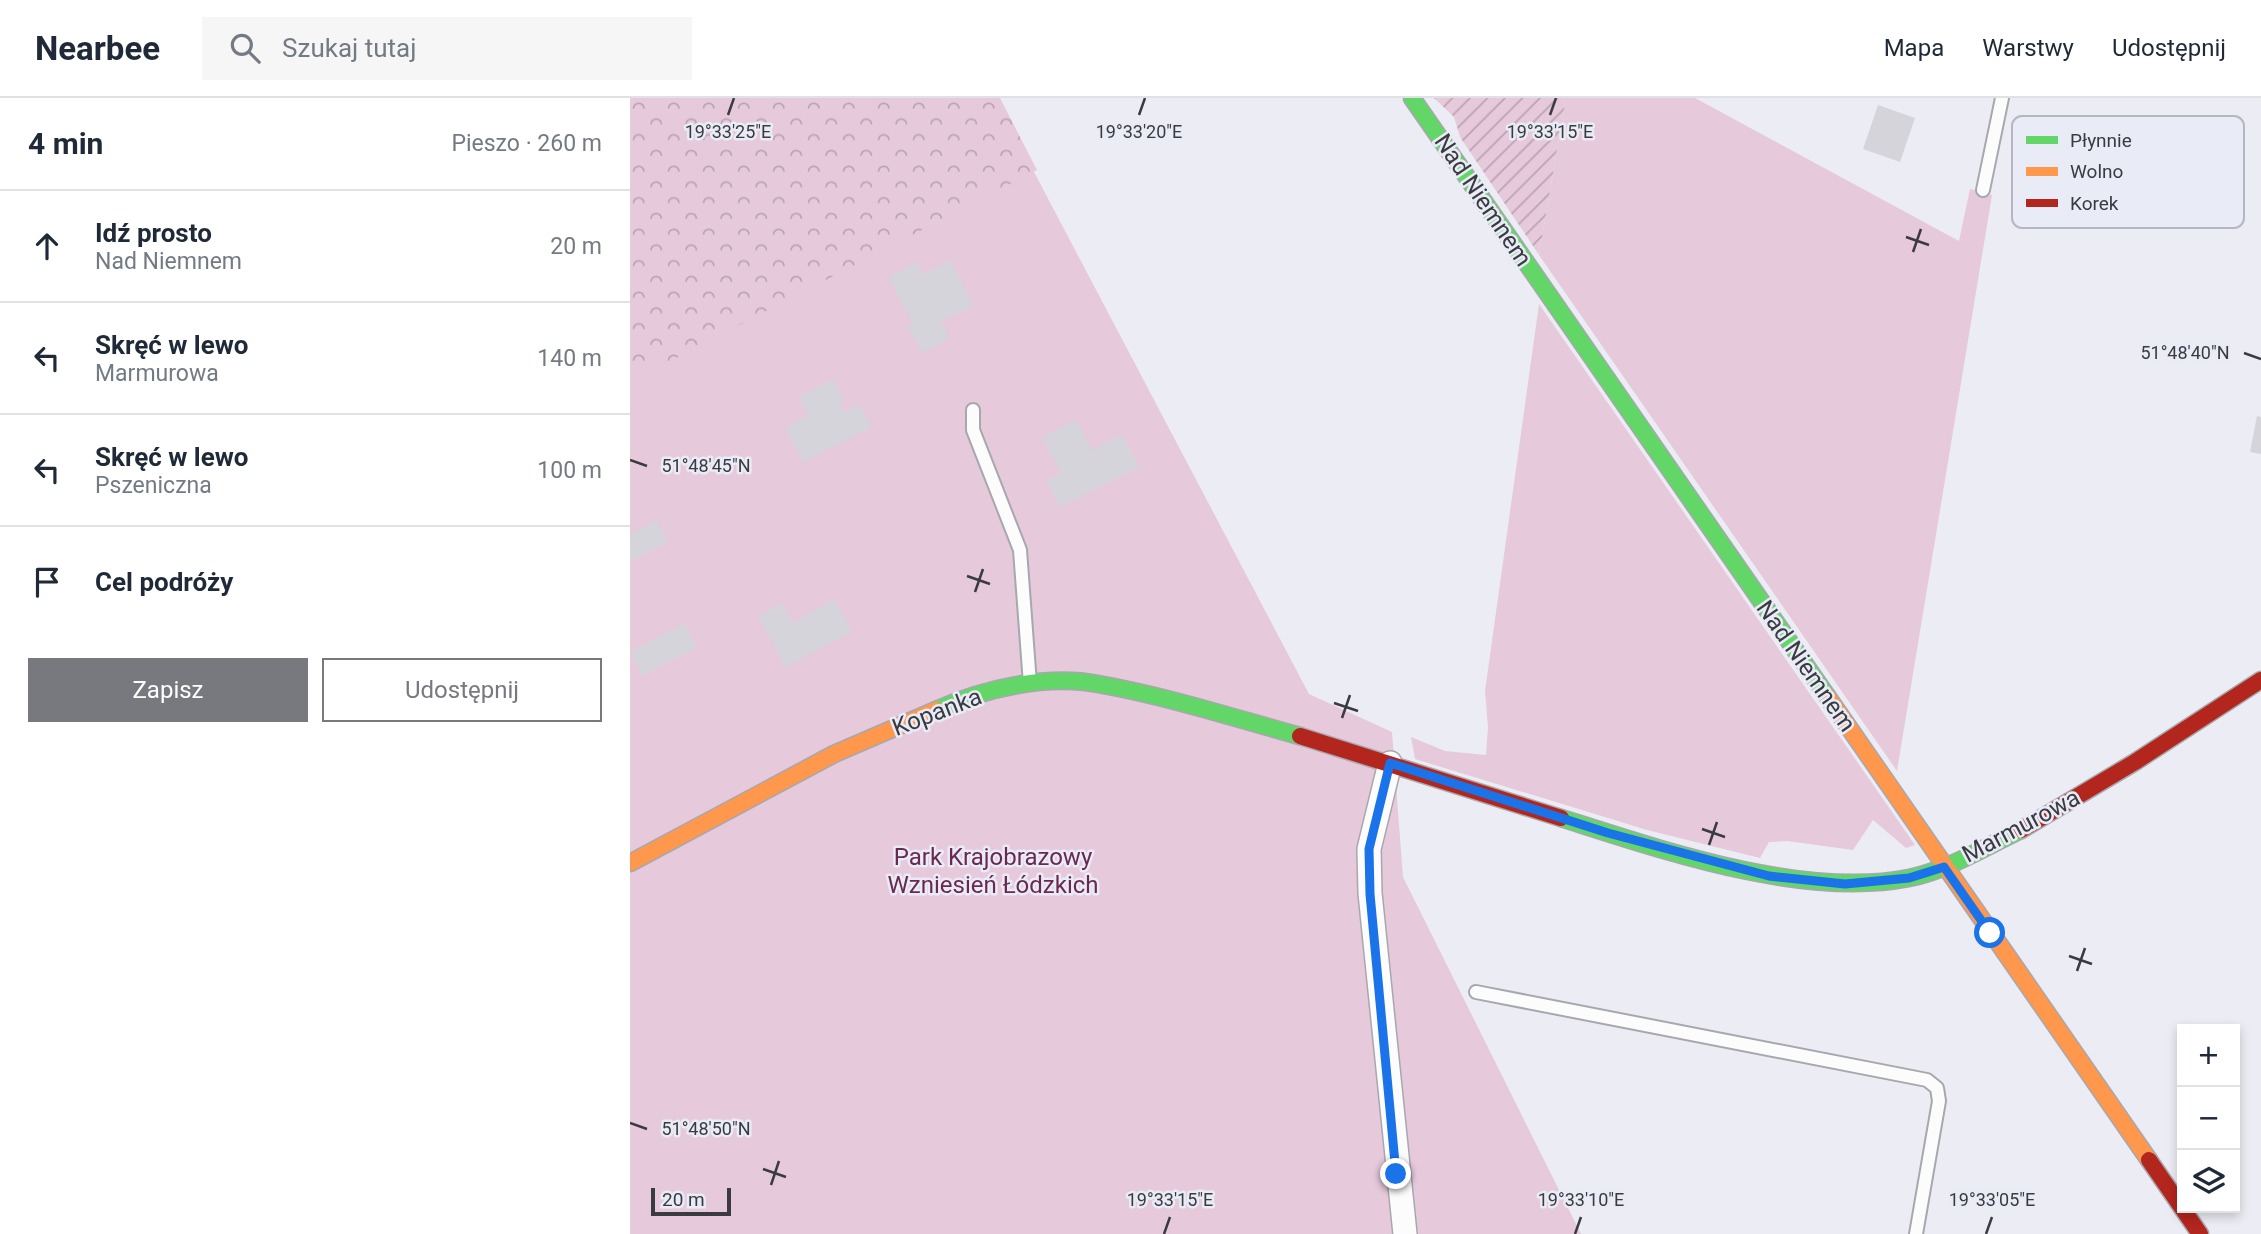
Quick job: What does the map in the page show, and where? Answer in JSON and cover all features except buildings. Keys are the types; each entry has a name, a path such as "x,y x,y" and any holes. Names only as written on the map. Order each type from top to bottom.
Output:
{"street":[{"name":"Nad Niemnem","path":"1412,98 2200,1234"},
{"name":"Marmurowa","path":"1390,763 1608,833 1769,876 1845,884 1909,878 1944,867 2027,827 2135,762 2261,680"},
{"name":"Kopanka","path":"630,863 834,754 967,696 1030,684 1096,683 1314,739 1390,763"},
{"path":"1390,763 1369,849 1370,894 1405,1234"}],"lane":[{"path":"1983,190 2002,98"},
{"path":"973,410 973,429 1020,550 1030,684"},
{"path":"1476,992 1927,1080 1937,1088 1939,1101 1916,1234"}],"green space":[{"name":"Park Krajobrazowy Wzniesień Łódzkich","path":"630,98 995,98 1309,694 1392,732 1403,877 1581,1234 630,1234"},
{"path":"630,98 1000,98 1037,170 630,382"},
{"path":"1434,98 1566,98 1539,255 1460,137 1454,117"},
{"path":"1566,98 1695,98 1959,241 1970,189 1992,195 1897,771 1539,255"},
{"path":"1539,304 1915,845 1906,848 1873,820 1853,850 1787,841 1769,842 1760,858 1647,830 1415,759 1411,737 1445,751 1486,755 1488,727 1485,691"}],"traffic: fast":[{"path":"1412,98 1827,696"},
{"path":"936,710 954,702 1015,685 1078,681 1149,695 1300,736"},
{"path":"1561,818 1733,868 1824,882 1868,883 1909,878 1952,864 2021,830"}],"traffic: slow":[{"path":"1827,696 2149,1160"},
{"path":"630,863 834,754 936,710"}],"traffic: jam":[{"path":"2021,830 2135,762 2261,680"},
{"path":"1300,736 1561,818"},
{"path":"2149,1160 2200,1234"}],"route":[{"path":"1396,1174 1370,894 1369,849 1390,763 1608,833 1769,876 1845,884 1909,878 1944,867 1990,933"}]}
